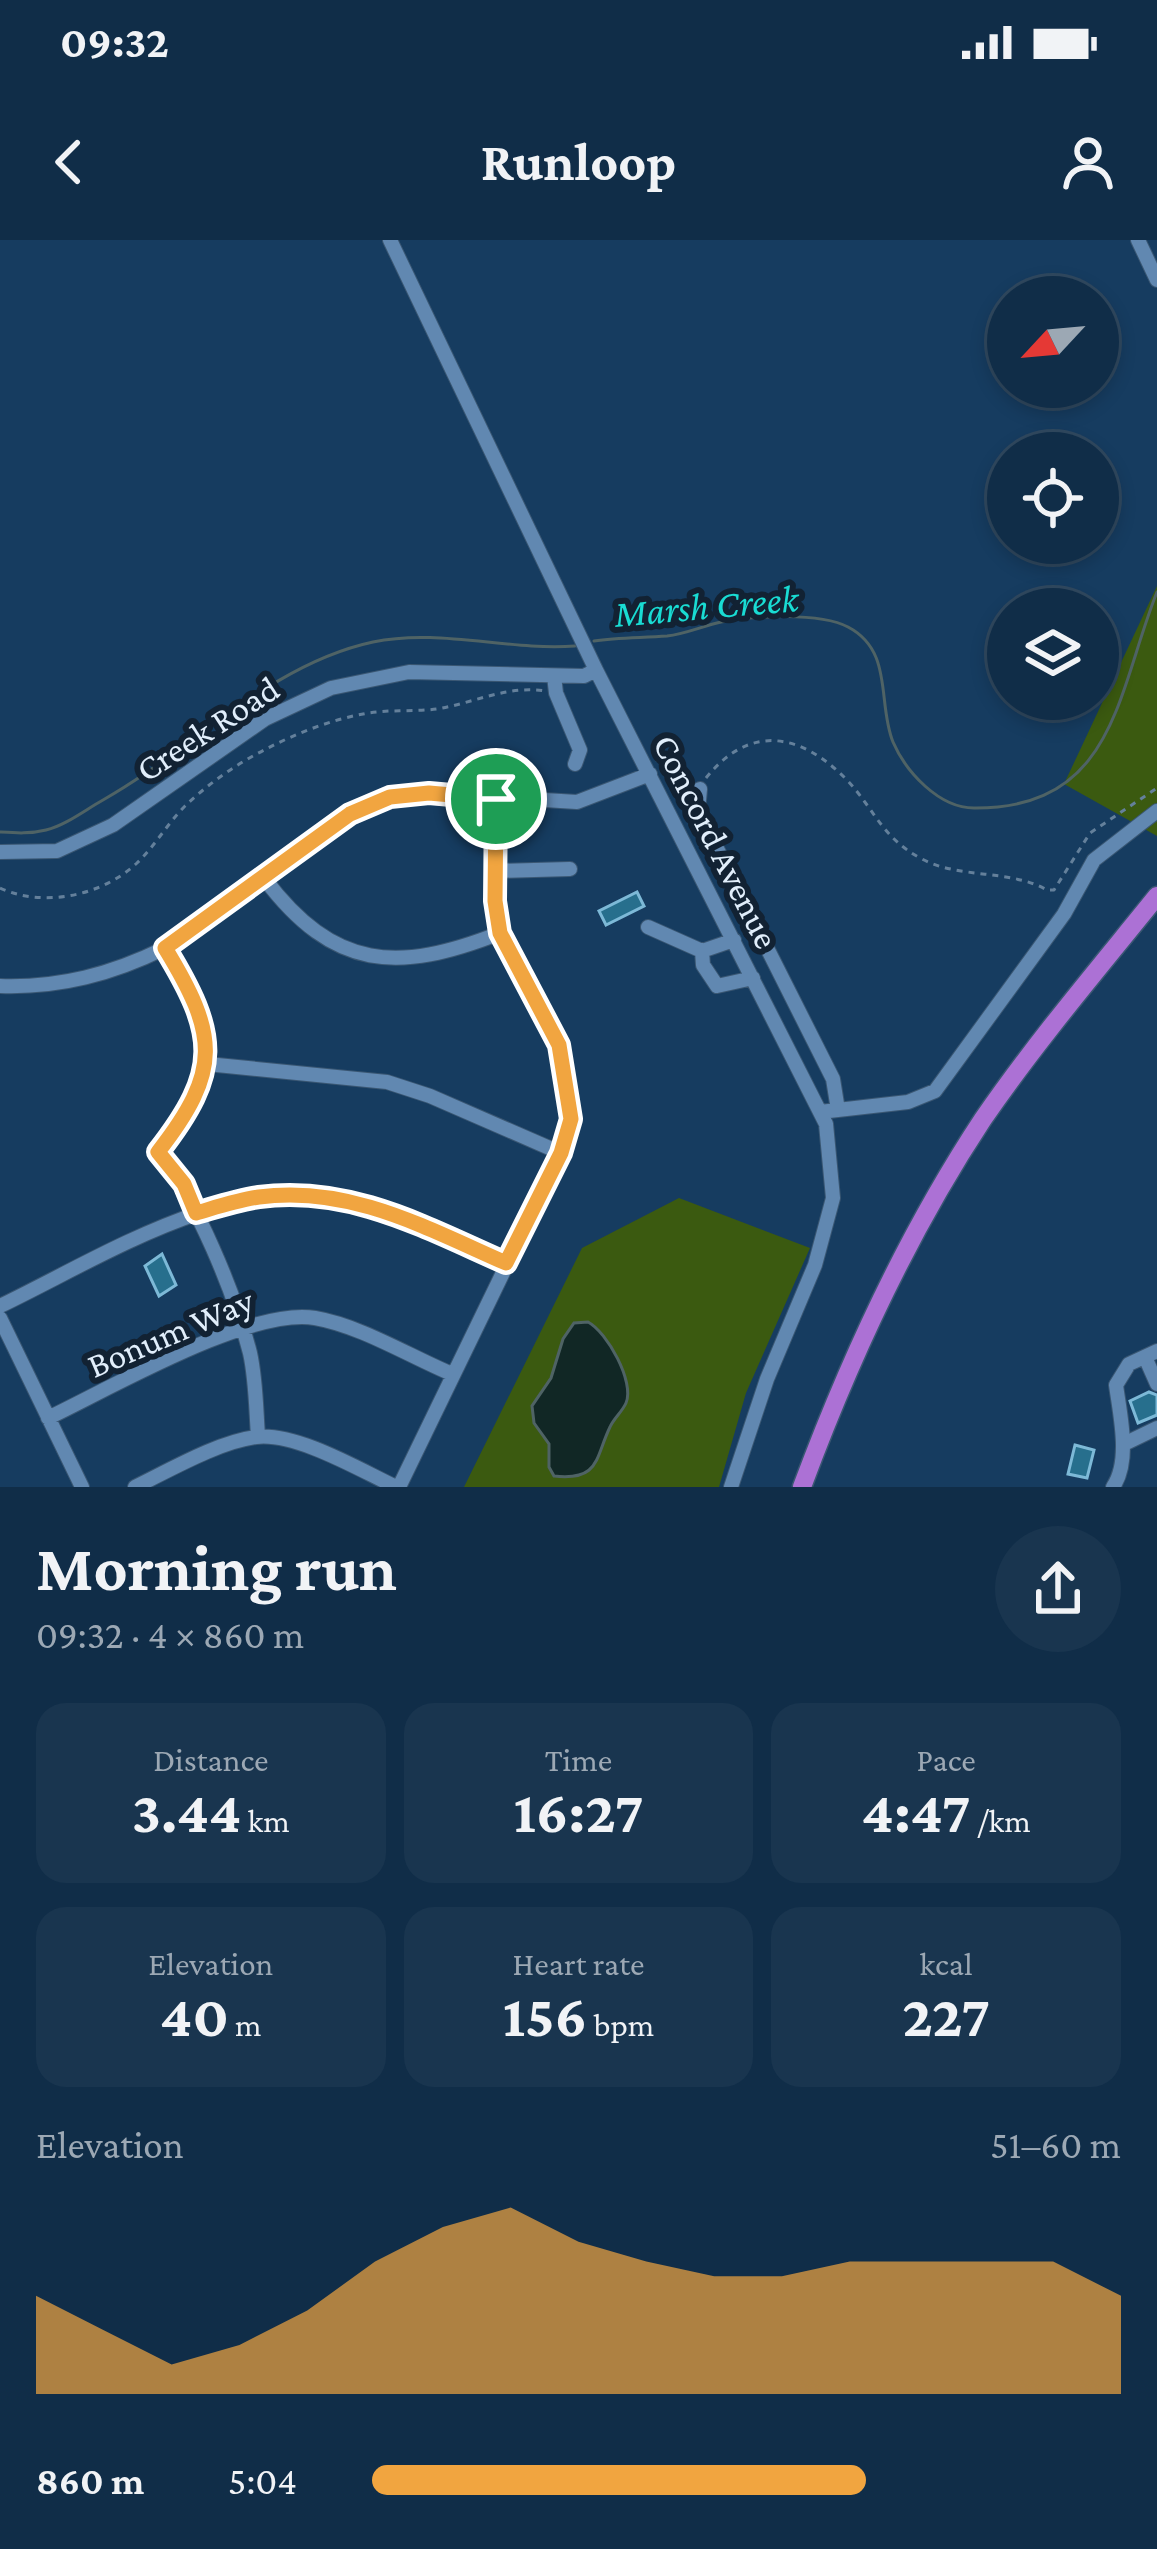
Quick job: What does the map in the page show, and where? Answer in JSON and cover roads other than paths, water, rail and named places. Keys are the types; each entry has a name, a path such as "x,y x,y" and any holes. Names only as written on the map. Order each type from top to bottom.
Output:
{"highway":[{"path":"802,1487 838,1389 890,1277 948,1175 986,1116 1157,896"}],"street":[{"name":"Concord Avenue","path":"390,240 596,670 652,767 826,1124 833,1198 815,1265 766,1379 731,1487"},
{"path":"1138,240 1157,280"},
{"name":"Creek Road","path":"0,852 57,851 113,825 265,718 331,688 409,672 498,671 555,684 596,670"},
{"path":"555,684 580,750 575,764"},
{"path":"0,986 74,982 131,965 165,948 350,814 390,797 429,793 577,802 652,767"},
{"path":"700,788 698,811 833,1078 838,1110"},
{"path":"135,1487 258,1436 315,1449 398,1487 561,1153 571,1119 559,1045 500,933 495,901 496,799"},
{"path":"820,1112 908,1102 935,1091 1064,914 1094,860 1157,811"},
{"path":"496,871 571,868"},
{"path":"264,878 310,928 337,943 393,961 454,952 500,933"},
{"path":"648,927 702,951 734,940"},
{"path":"165,948 198,1006 207,1064 181,1123 158,1152 184,1184 241,1327 250,1354 258,1436"},
{"path":"702,951 703,965 717,986 753,978"},
{"path":"207,1064 387,1082 561,1153"},
{"path":"0,1306 196,1213 259,1197 350,1199 382,1208 506,1263"},
{"path":"0,1318 82,1487"},
{"name":"Bonum Way","path":"48,1418 241,1327 313,1318 452,1374"},
{"path":"1113,1487 1124,1444 1116,1385 1124,1370 1151,1354 1157,1384"},
{"path":"1124,1444 1157,1428"}],"waterway":[{"name":"Marsh Creek","path":"594,641 667,636 721,622 767,617 821,619 848,627 862,637 878,664 888,727 906,765 936,795 974,808 1021,803 1056,789 1083,766 1119,705 1157,592"},
{"name":"Marsh Creek","path":"0,832 40,831 68,821 136,780 266,688 335,653 373,642 423,637 575,646"}]}
